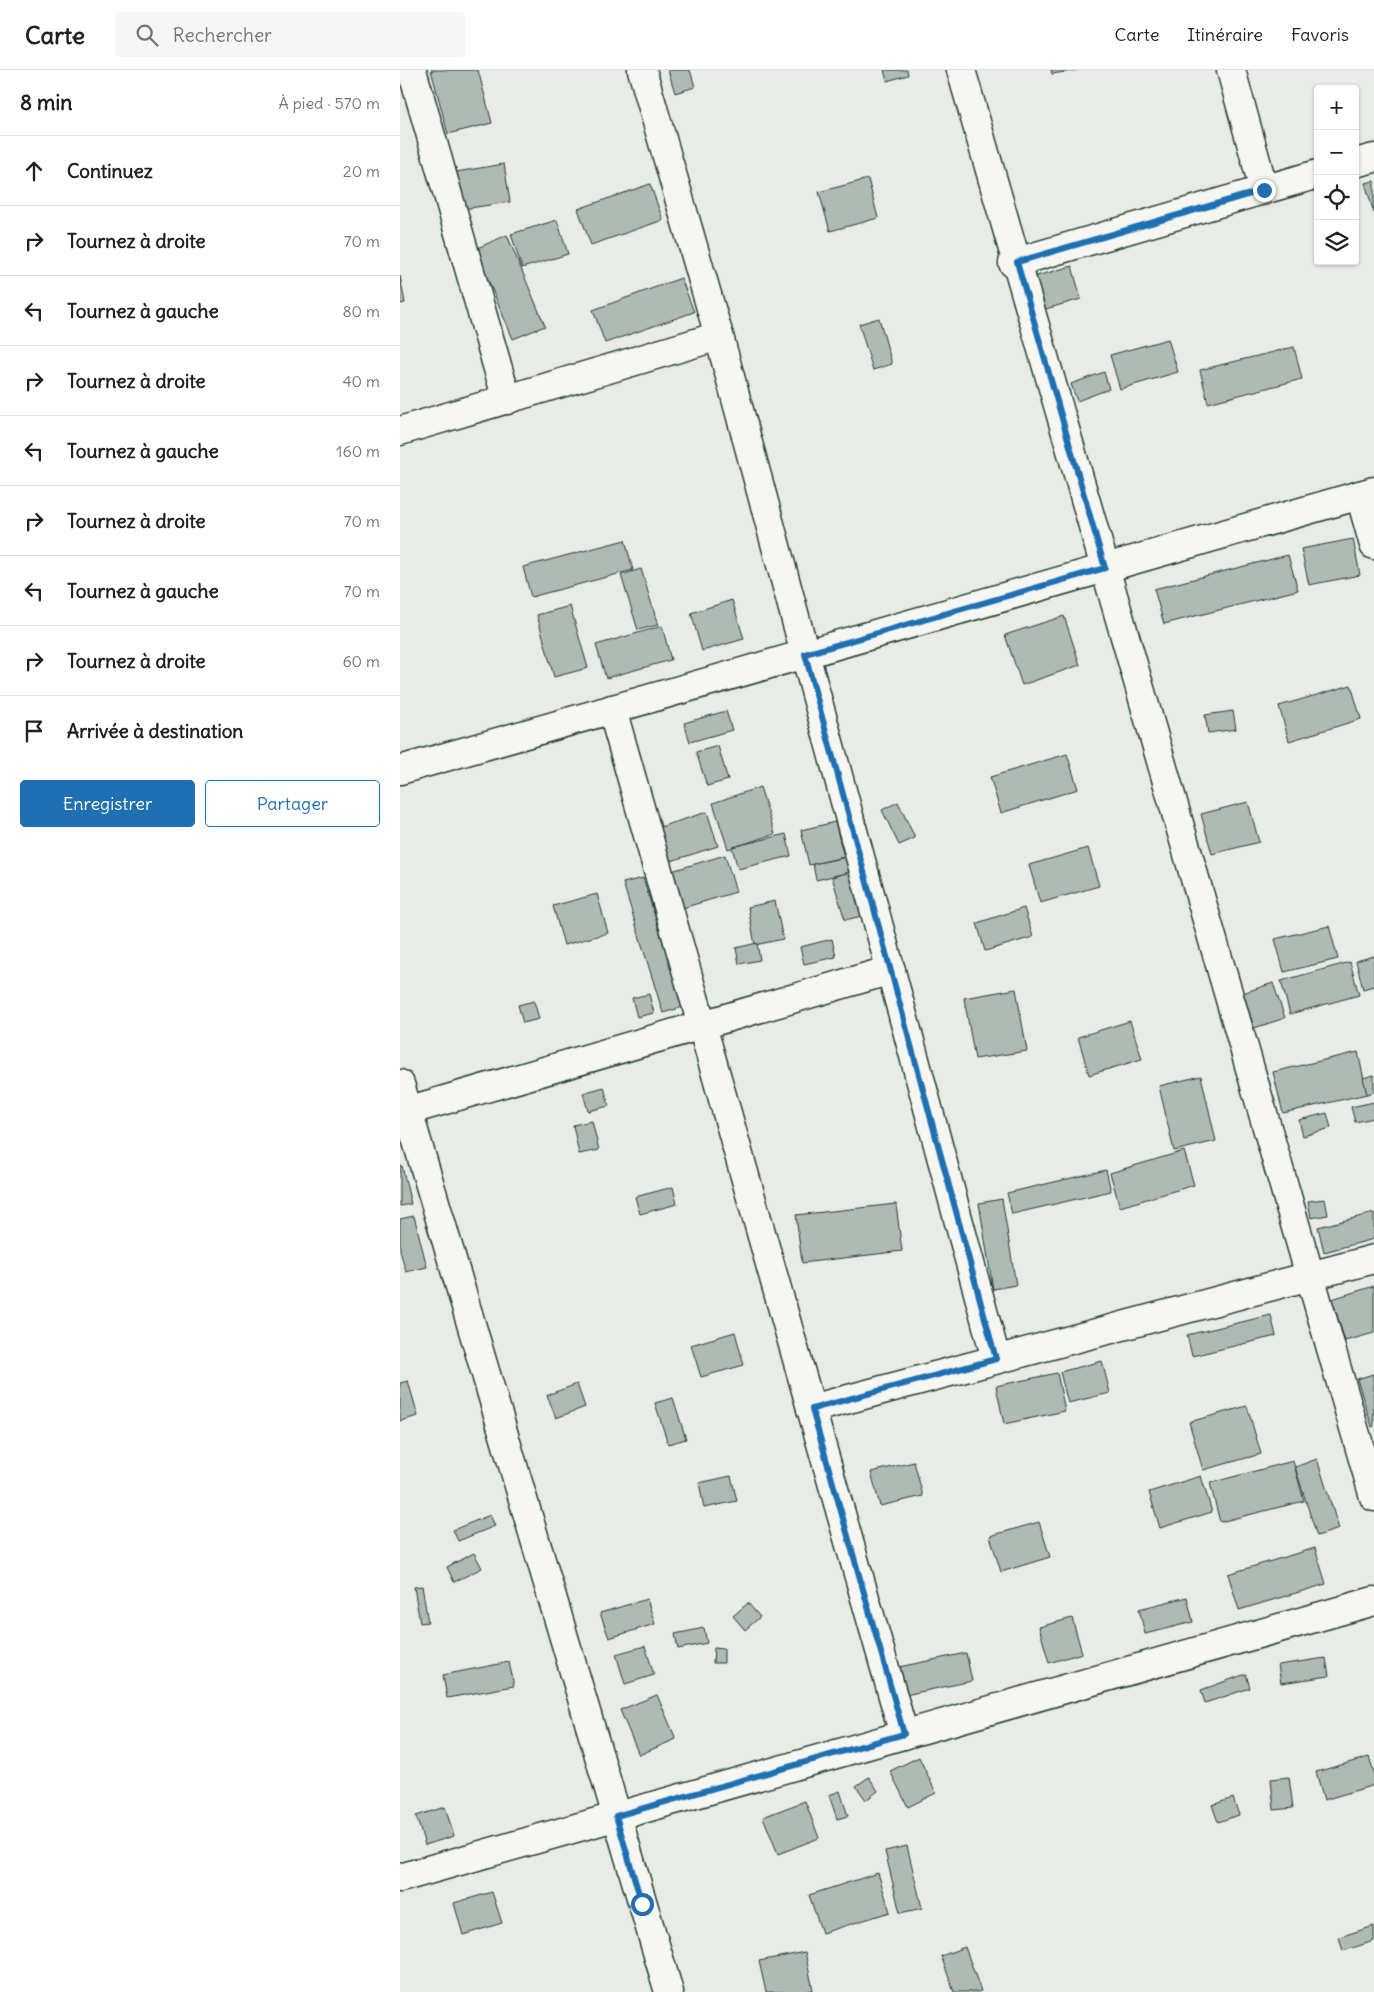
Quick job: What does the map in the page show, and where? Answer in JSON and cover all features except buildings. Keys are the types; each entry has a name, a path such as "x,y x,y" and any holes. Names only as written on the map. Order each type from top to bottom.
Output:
{"street":[{"path":"412,70 507,400"},
{"path":"642,70 719,336 996,1359"},
{"path":"961,70 1015,263 1374,1497"},
{"path":"1232,70 1264,190"},
{"path":"1359,162 1374,158"},
{"path":"1015,263 1315,175"},
{"path":"400,431 719,336"},
{"path":"400,770 1367,493 1374,545"},
{"path":"612,709 904,1734"},
{"path":"404,1111 891,970"},
{"path":"400,1084 404,1111 669,1992"},
{"path":"812,1409 1374,1259"},
{"path":"400,1878 1374,1601"}],"route":[{"path":"642,1904 616,1816 904,1734 812,1409 996,1359 805,654 1105,568 1017,262 1264,190"}]}
